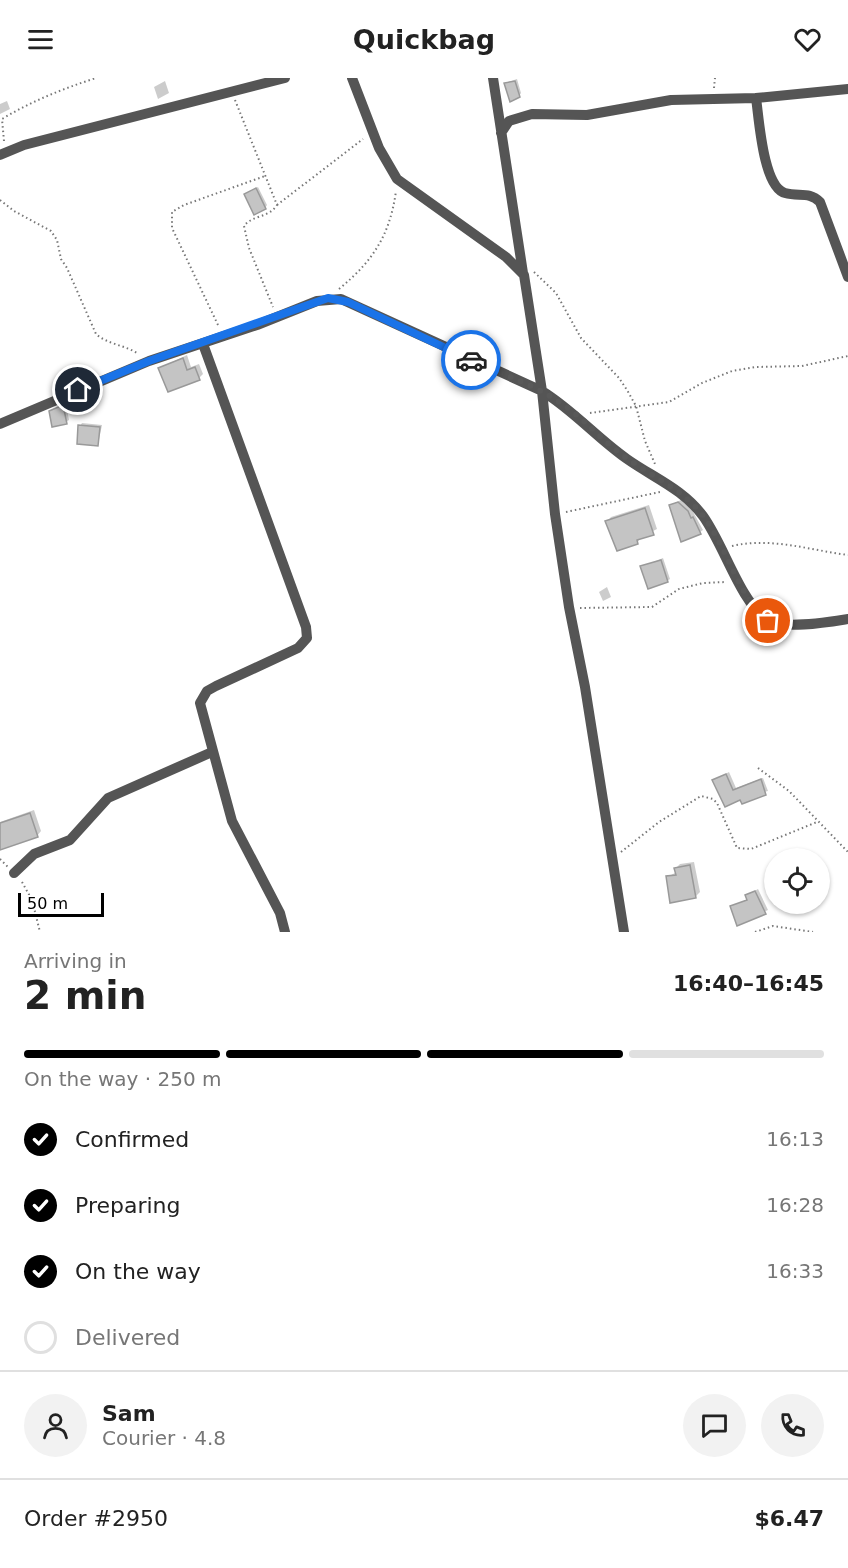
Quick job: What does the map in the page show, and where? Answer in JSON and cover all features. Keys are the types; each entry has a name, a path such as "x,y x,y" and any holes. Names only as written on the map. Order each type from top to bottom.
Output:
{"street":[{"path":"4,153 24,145 285,78"},
{"path":"352,78 386,163 397,179 506,257 524,275"},
{"path":"493,78 542,391 555,514 569,607 614,857 624,932"},
{"path":"501,133 514,118 532,114 586,115 671,100 756,98 848,88"},
{"path":"756,98 761,135 774,184 785,194 810,195 820,202 848,277"},
{"path":"0,423 149,361 224,337 328,298 348,302 494,371 542,391 564,405 626,458 661,478 696,507 724,548 737,581 762,615 776,624 848,619"},
{"path":"202,344 302,616 307,638 298,648 216,686 202,696 200,703 232,821 280,913 285,932"},
{"path":"14,873 34,854 70,840 108,798 212,752"}],"path":[{"path":"4,153 2,119 14,110 46,95 96,78"},
{"path":"231,92 277,205"},
{"path":"277,317 244,230 248,222 267,216 277,205 373,132"},
{"path":"224,337 172,228 170,216 172,212 184,205 265,176"},
{"path":"328,298 359,273 380,245 394,202 397,179"},
{"path":"0,200 14,211 46,227 55,236 61,259 96,334 102,340 120,344 149,361"},
{"path":"522,261 556,293 581,338 619,378 636,406 645,441 661,478"},
{"path":"564,405 592,413 669,402 702,383 732,371 756,367 802,366 848,356"},
{"path":"555,514 628,500 674,488"},
{"path":"724,548 752,542 775,543 848,555"},
{"path":"569,607 652,608 680,589 703,583 737,581"},
{"path":"758,768 789,791 848,852"},
{"path":"614,857 659,822 701,796 712,798 717,803 737,848 751,849 817,822"},
{"path":"0,859 24,884 32,900 40,932"},
{"path":"755,932 773,926 813,932"}],"building":[{"path":"515,81 520,97 510,102 504,83"},
{"path":"256,188 266,209 254,215 244,194"},
{"path":"183,358 187,370 195,367 200,380 168,392 158,368"},
{"path":"63,405 67,424 52,427 49,411"},
{"path":"78,425 100,427 98,446 77,444"},
{"path":"678,502 688,511 691,518 693,517 701,534 681,542 669,505"},
{"path":"645,508 654,535 637,540 638,544 617,551 605,521"},
{"path":"661,560 668,582 648,589 640,566"},
{"path":"726,774 733,790 761,779 766,795 742,804 740,800 725,807 712,780"},
{"path":"30,813 38,837 0,850 0,823"},
{"path":"690,865 696,898 670,903 666,876 676,875 674,868"},
{"path":"755,891 764,914 766,914 737,926 730,906 747,900 745,895"}],"way so far":[{"path":"471,360 542,391 564,405 626,458 661,478 696,507 724,548 737,581 768,621"}],"route":[{"path":"78,390 149,361 257,325 328,298 348,302 471,360"}]}
